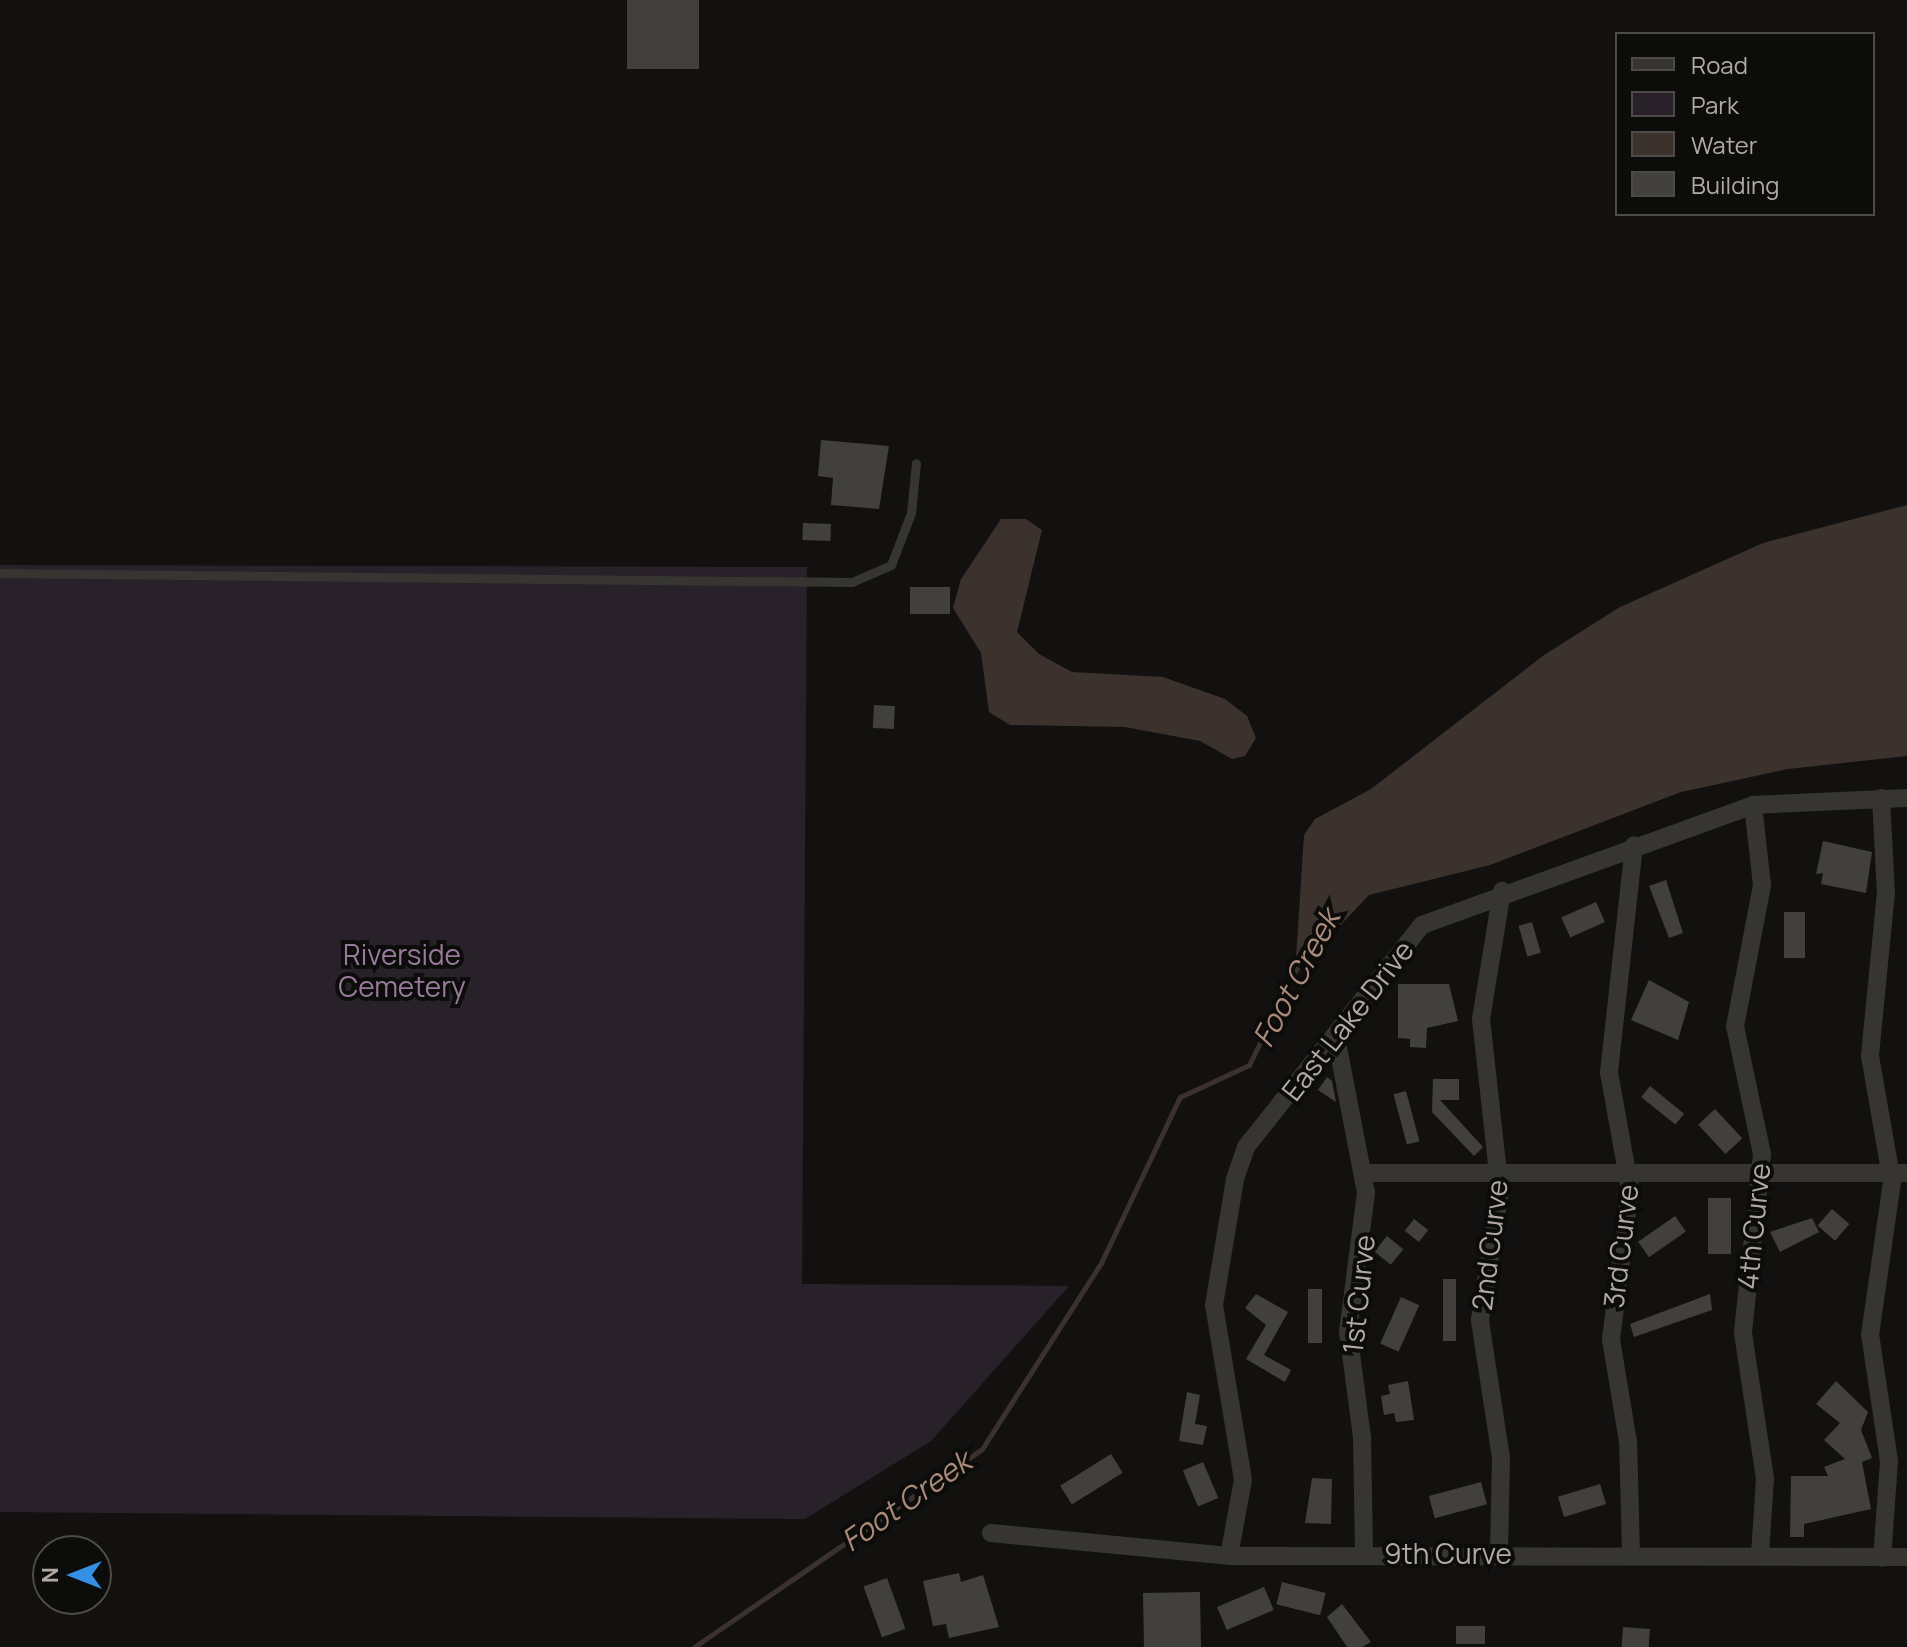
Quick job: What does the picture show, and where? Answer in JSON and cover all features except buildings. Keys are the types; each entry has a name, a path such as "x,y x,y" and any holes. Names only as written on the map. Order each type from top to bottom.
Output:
{"street":[{"path":"1881,798 1886,892 1870,1056 1899,1173 1870,1334 1889,1461 1882,1558"},
{"name":"East Lake Drive","path":"1229,1556 1243,1480 1214,1305 1235,1179 1246,1147 1422,925 1502,891 1753,805 1907,798"},
{"name":"4th Curve","path":"1753,805 1762,885 1735,1026 1762,1173 1743,1333 1764,1464 1760,1554"},
{"name":"3rd Curve","path":"1631,1553 1628,1442 1611,1339 1629,1173 1609,1072 1634,845"},
{"name":"2nd Curve","path":"1499,1553 1501,1458 1480,1320 1499,1173 1481,1019 1502,891"},
{"name":"1st Curve","path":"1336,1037 1364,1173 1365,1235 1348,1331 1362,1437 1364,1553"},
{"path":"1364,1173 1899,1173"},
{"name":"9th Curve","path":"991,1533 1229,1556 1631,1553 1907,1557"}],"lane":[{"path":"0,573 852,582 891,565 911,513 916,463"}],"green space":[{"name":"Riverside Cemetery","path":"0,565 807,567 802,1284 1069,1286 931,1441 805,1519 0,1512"}],"water":[{"path":"1907,505 1907,756 1788,769 1681,792 1490,865 1369,895 1295,973 1304,835 1315,819 1371,789 1544,655 1620,607 1763,543"},
{"path":"1001,519 1026,519 1042,530 1017,632 1039,654 1072,672 1163,677 1225,699 1247,716 1256,738 1245,756 1232,759 1200,741 1125,727 1010,725 989,712 981,653 953,608 961,579"}],"waterway":[{"name":"Foot Creek","path":"694,1647 982,1449 1101,1263 1180,1097 1249,1065 1297,968"}]}
